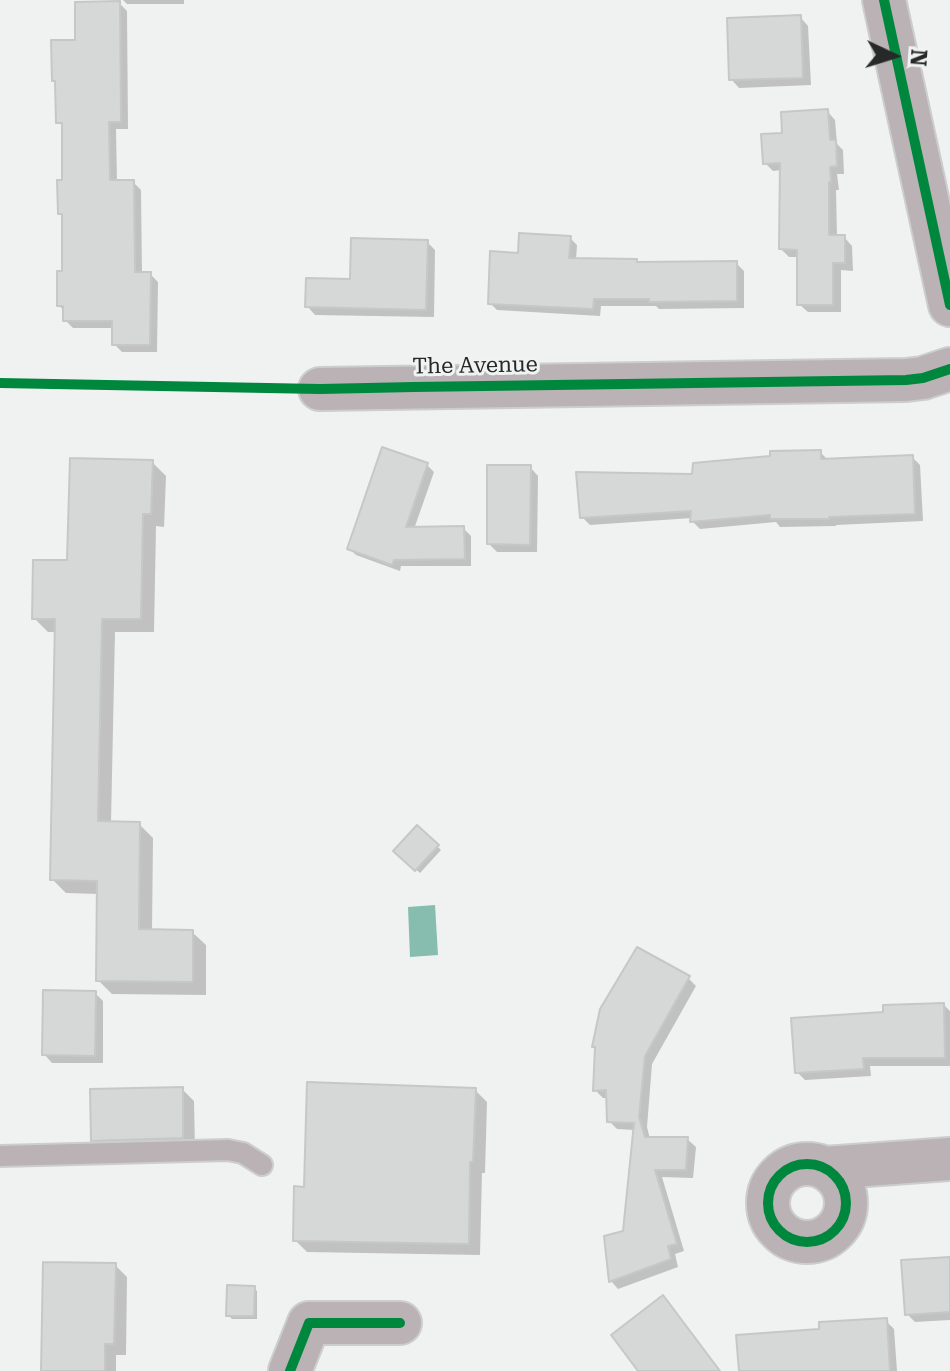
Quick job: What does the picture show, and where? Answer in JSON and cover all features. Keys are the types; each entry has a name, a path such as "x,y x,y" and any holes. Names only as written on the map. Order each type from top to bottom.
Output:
{"street":[{"path":"884,0 950,305"},
{"name":"The Avenue","path":"320,389 906,380 950,369"},
{"path":"825,1168 950,1159"},
{"path":"290,1371 309,1323 400,1323"}],"lane":[{"path":"0,1156 228,1150 243,1153 262,1165"}],"shaded area":[{"path":"435,905 438,955 410,957 408,907"}],"building":[{"path":"120,1 121,122 109,122 110,180 134,180 135,272 151,272 150,345 112,345 112,321 63,321 63,306 57,306 57,271 62,271 62,214 58,214 57,180 62,180 62,123 56,123 51,40 75,40 75,2"},
{"path":"801,15 803,78 729,80 727,18"},
{"path":"828,109 830,140 836,140 837,166 830,167 829,235 845,235 845,263 833,263 833,305 797,305 797,250 779,249 780,163 763,164 761,134 782,133 781,112"},
{"path":"519,233 571,236 569,258 637,259 637,262 737,261 737,301 594,299 593,309 488,304 490,251 518,253"},
{"path":"351,238 428,240 426,310 305,307 306,278 350,279"},
{"path":"382,447 428,463 406,527 464,526 465,559 394,560 392,565 347,549"},
{"path":"821,450 821,459 913,455 915,514 829,519 770,519 770,515 690,522 691,511 580,518 576,472 692,474 693,463 770,456 770,451"},
{"path":"70,458 153,460 151,514 143,514 141,619 102,619 98,821 140,822 139,929 193,930 193,982 96,981 97,881 50,880 55,619 32,619 33,560 67,560"},
{"path":"487,465 531,465 530,545 487,544"},
{"path":"417,825 439,845 415,871 393,851"},
{"path":"637,947 690,976 645,1056 639,1117 645,1137 688,1137 686,1170 655,1170 677,1244 668,1246 671,1259 609,1282 604,1236 623,1231 634,1123 607,1122 606,1090 593,1091 595,1047 592,1047 600,1009"},
{"path":"43,990 96,991 95,1056 42,1055"},
{"path":"944,1003 945,1058 863,1058 864,1069 795,1073 791,1018 883,1012 883,1005"},
{"path":"307,1082 476,1088 473,1162 470,1162 469,1244 293,1241 294,1186 304,1187"},
{"path":"183,1087 183,1138 91,1141 90,1089"},
{"path":"950,1257 950,1312 905,1315 901,1260"},
{"path":"43,1262 116,1263 114,1344 105,1344 105,1371 41,1371"},
{"path":"227,1285 255,1286 254,1316 226,1316"},
{"path":"663,1295 720,1371 638,1371 611,1335"},
{"path":"887,1318 890,1371 739,1371 736,1335 819,1329 819,1322"}],"cycle path":[{"path":"884,0 950,305"},
{"path":"0,383 320,389 906,380 950,369"},
{"path":"807,1164 822,1167 835,1175 843,1188 846,1203 843,1218 835,1231 822,1239 807,1242 792,1239 779,1231 771,1218 768,1203 771,1188 779,1175 792,1167 807,1164"},
{"path":"290,1371 309,1323 400,1323"}]}
